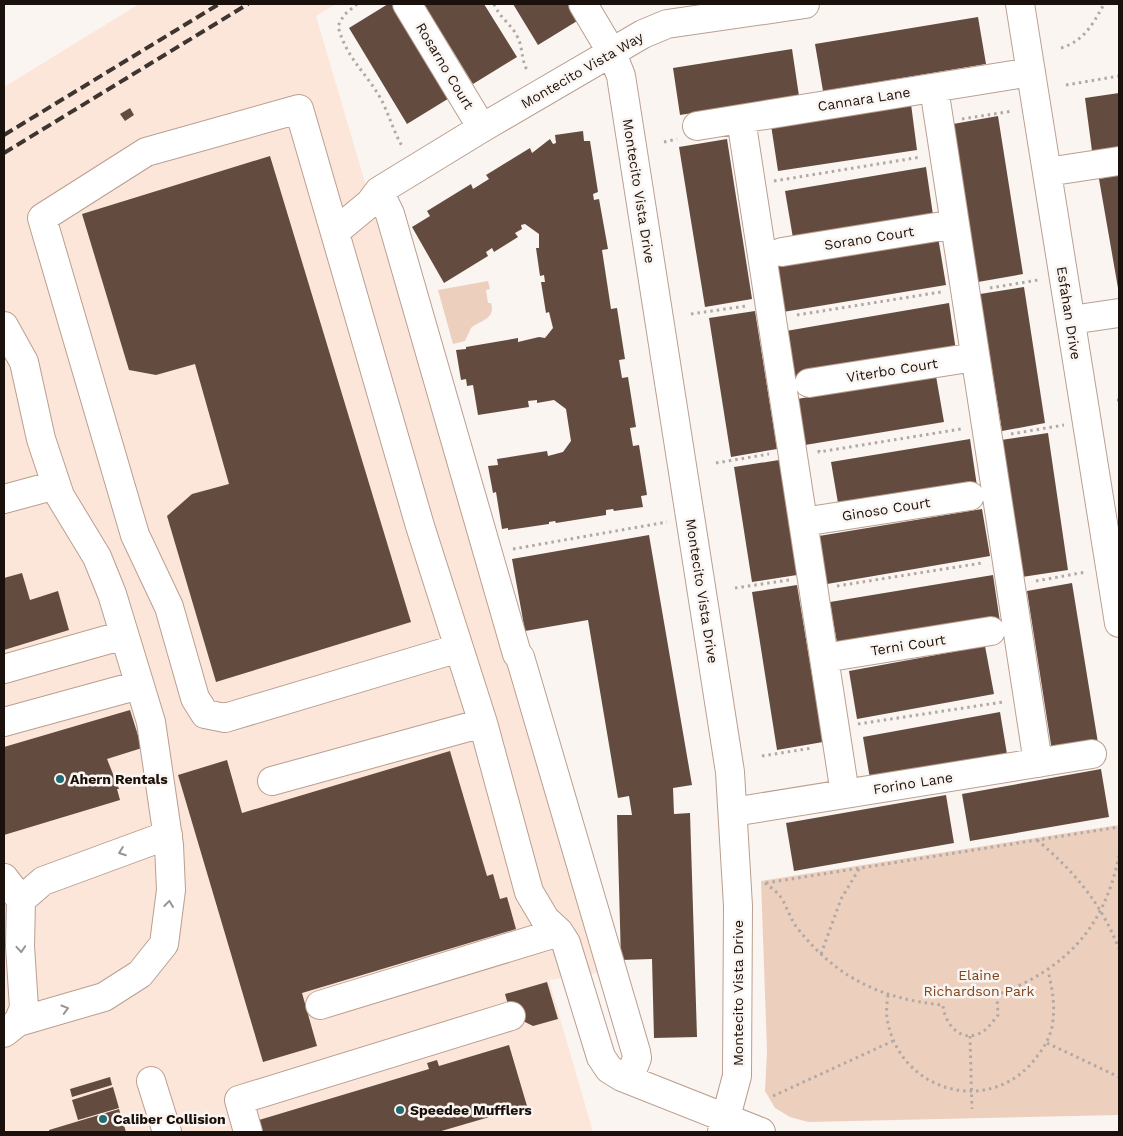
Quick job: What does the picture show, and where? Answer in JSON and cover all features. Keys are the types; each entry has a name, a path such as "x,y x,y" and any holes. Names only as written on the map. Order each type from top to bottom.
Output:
{"street":[{"name":"Rosarno Court","path":"408,4 482,128"},
{"name":"Montecito Vista Drive","path":"583,4 612,52 621,76 730,772 738,906 737,1076 724,1125"},
{"name":"Montecito Vista Way","path":"334,232 370,203 379,192 482,128 642,34 667,24 734,9 806,4"},
{"name":"Esfahan Drive","path":"1020,4 1071,320 1108,485 1119,623"},
{"name":"Cannara Lane","path":"697,126 1031,72"},
{"path":"934,88 1038,763"},
{"path":"459,648 225,718 205,714 195,698 169,607 135,535 42,218 146,152 299,109 420,526 483,723 528,892 544,919 559,932 566,943 601,1057 609,1069 724,1125 761,1132"},
{"path":"741,118 845,794"},
{"path":"1047,172 1119,161"},
{"path":"379,192 390,214 636,1052 637,1058 629,1080"},
{"name":"Sorano Court","path":"782,252 955,224"},
{"path":"1071,320 1119,313"},
{"path":"4,326 24,362 40,439 60,496 97,557 112,594 151,722 168,835 171,890 164,944 140,974 104,998 11,1028"},
{"name":"Viterbo Court","path":"809,383 976,357"},
{"path":"4,500 56,485"},
{"name":"Ginoso Court","path":"803,522 970,496"},
{"name":"Terni Court","path":"824,658 991,631"},
{"path":"4,669 124,635"},
{"path":"4,722 139,685"},
{"path":"272,781 483,723"},
{"name":"Forino Lane","path":"733,812 1092,754"},
{"path":"21,900 43,881 168,835"},
{"path":"4,878 21,900 20,946 24,1008 11,1028"},
{"path":"320,1005 559,932"},
{"path":"248,1132 238,1100 511,1016"},
{"path":"151,1081 167,1132"}],"path":[{"path":"357,4 344,15 338,26 342,41 354,63 383,103 402,146"},
{"path":"494,4 500,16 517,35 522,59 527,70"},
{"path":"1060,48 1076,43 1084,36 1104,4"},
{"path":"1066,85 1119,76"},
{"path":"961,119 1017,111"},
{"path":"751,184 944,154"},
{"path":"987,289 1044,279"},
{"path":"691,314 770,310 942,291"},
{"path":"1002,435 1067,425"},
{"path":"810,448 818,447 819,452 967,429"},
{"path":"716,463 770,454"},
{"path":"488,553 670,521"},
{"path":"834,586 985,563"},
{"path":"1033,582 1089,571"},
{"path":"735,588 790,580"},
{"path":"857,725 1028,698"},
{"path":"762,756 838,744"},
{"path":"1119,827 765,883 780,895 792,921 821,954 858,983 888,996 914,1002 943,1005 944,1016 951,1027 970,1036 979,1034 988,1028 998,1015 997,995 1023,985 1048,972 1069,953 1101,911 1114,879 1119,856"},
{"path":"1037,840 1075,875 1101,911 1119,949"},
{"path":"821,954 841,898 860,868"},
{"path":"888,996 886,1017 893,1041 904,1060 920,1075 957,1092 987,1090 1008,1083 1030,1067 1046,1043 1053,1021 1052,990 1048,972"},
{"path":"970,1036 972,1109"},
{"path":"773,1096 893,1041"},
{"path":"1046,1043 1119,1077"}],"shaded area":[{"path":"139,4 336,4 316,16 598,973 549,980 593,1132 4,1132 4,87"}],"green space":[{"path":"488,281 490,289 486,290 488,303 491,303 492,308 490,316 471,328 465,341 453,344 438,290"},
{"name":"Elaine Richardson Park","path":"1119,825 1119,1115 808,1122 790,1117 775,1108 765,1091 767,1051 761,881"}],"building":[{"path":"388,4 394,4 451,97 407,124 349,28"},
{"path":"424,4 484,4 517,57 473,84"},
{"path":"513,4 573,4 582,18 538,45"},
{"path":"978,17 986,64 823,91 815,44"},
{"path":"792,49 799,96 680,115 673,68"},
{"path":"1119,93 1119,147 1092,151 1085,98"},
{"path":"911,104 917,150 778,171 771,125"},
{"path":"130,108 134,115 125,121 120,114"},
{"path":"998,116 1023,274 978,282 953,124"},
{"path":"583,131 584,141 590,141 598,192 593,194 594,200 599,199 608,249 602,250 611,309 617,308 625,359 619,360 622,378 628,377 636,427 630,428 633,446 639,445 647,495 641,496 643,507 614,511 613,509 606,510 606,515 556,523 555,521 549,522 549,524 508,530 508,528 502,529 496,492 493,493 488,466 498,465 497,459 547,451 548,456 563,452 571,441 566,409 554,400 537,403 537,400 528,401 529,407 478,415 473,385 467,386 466,379 461,380 456,350 518,338 518,342 539,337 545,338 553,328 549,312 546,313 541,282 545,282 544,275 540,276 536,248 539,248 539,234 525,224 521,225 522,229 515,233 518,237 494,252 492,248 486,252 488,256 444,283 412,227 430,216 427,211 471,184 473,189 489,179 486,175 530,148 532,153 550,139 553,144 556,143 555,135"},
{"path":"727,139 752,299 705,307 679,147"},
{"path":"270,156 411,622 216,682 167,516 192,494 229,484 195,364 156,375 129,370 82,214"},
{"path":"926,167 933,215 793,238 785,191"},
{"path":"1119,175 1119,288 1118,288 1099,179"},
{"path":"938,237 946,285 783,312 775,265"},
{"path":"1024,287 1045,423 1002,431 980,294"},
{"path":"949,303 956,351 794,378 786,331"},
{"path":"755,311 777,449 731,457 709,318"},
{"path":"936,376 944,422 805,445 797,399"},
{"path":"1048,433 1068,570 1022,577 1001,440"},
{"path":"970,439 977,486 839,509 831,462"},
{"path":"779,460 797,575 752,582 734,467"},
{"path":"982,509 990,556 827,584 819,536"},
{"path":"649,535 692,785 673,788 674,814 690,813 697,1037 654,1038 652,959 621,960 617,815 632,815 629,796 618,798 588,620 525,631 512,559"},
{"path":"22,573 30,600 58,591 69,630 4,650 4,578"},
{"path":"993,575 1000,622 838,649 830,602"},
{"path":"1072,583 1098,743 1052,751 1027,591"},
{"path":"797,585 823,742 777,750 752,592"},
{"path":"985,646 994,694 857,719 849,671"},
{"name":"Ahern Rentals","path":"130,710 142,748 107,759 119,789 117,789 120,800 4,835 4,747"},
{"path":"1000,712 1008,760 871,785 863,737"},
{"path":"450,751 487,876 493,874 500,899 507,897 516,929 302,993 317,1046 263,1062 178,775 227,760 242,813"},
{"path":"1101,769 1109,817 970,841 962,794"},
{"path":"946,795 954,843 794,871 786,823"},
{"path":"547,982 558,1019 533,1026 511,1015 505,994"},
{"path":"509,1045 527,1106 438,1132 262,1132 259,1120 429,1069 427,1063 437,1060 439,1066"},
{"path":"110,1077 112,1085 72,1097 70,1089"},
{"path":"113,1087 119,1108 78,1120 72,1100"},
{"name":"Caliber Collision","path":"119,1109 126,1132 49,1132 49,1130"}],"railway":[{"path":"4,135 219,4"},
{"path":"4,153 248,4"}],"place":[{"name":"Ahern Rentals","path":"60,779"},
{"name":"Speedee Mufflers","path":"400,1110"},
{"name":"Caliber Collision","path":"103,1119"}]}
